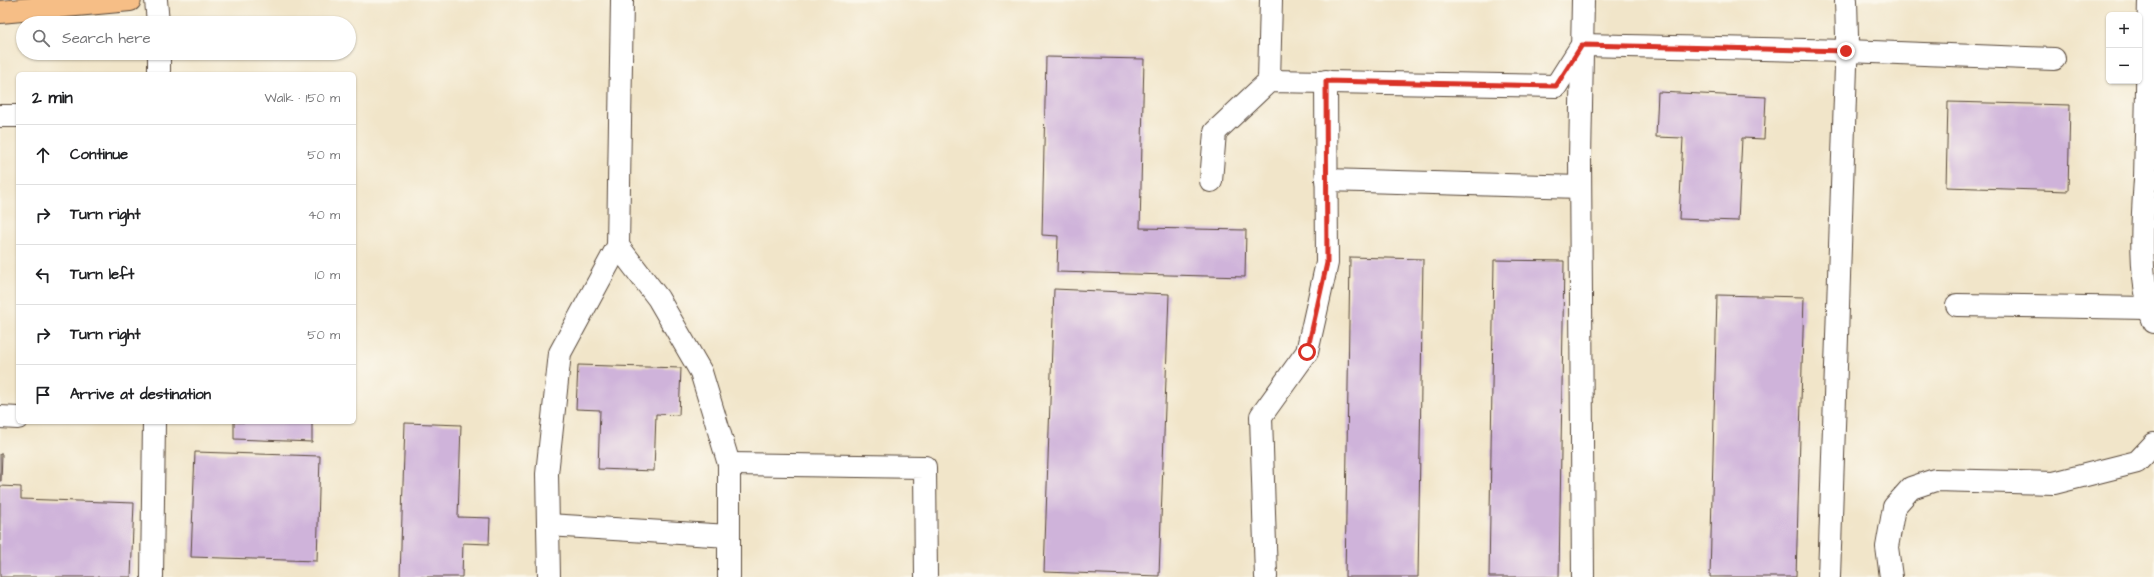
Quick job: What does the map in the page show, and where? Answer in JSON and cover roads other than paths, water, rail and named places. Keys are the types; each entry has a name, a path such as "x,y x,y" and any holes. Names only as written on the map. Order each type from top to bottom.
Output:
{"main road":[{"path":"0,12 130,0"}],"lane":[{"path":"156,0 157,16"},
{"path":"549,577 547,474 560,353 618,246 622,0"},
{"path":"1269,81 1271,0"},
{"path":"1583,0 1580,187 1583,577"},
{"path":"1829,577 1846,51 1846,0"},
{"path":"1957,304 2151,315 2141,230 2150,179 2149,0"},
{"path":"1211,181 1215,132 1269,81 1556,86 1582,45"},
{"path":"1582,45 1846,51 2054,59"},
{"path":"159,60 159,72"},
{"path":"1266,577 1261,416 1307,352 1327,263 1326,81"},
{"path":"0,116 16,116"},
{"path":"1326,180 1580,187"},
{"path":"618,246 658,298 701,372 729,464 729,577"},
{"path":"0,417 16,418"},
{"path":"152,577 154,424"},
{"path":"1891,577 1887,547 1894,507 1910,488 1936,480 2054,483 2137,462 2154,444"},
{"path":"729,464 926,467 926,577"},
{"path":"548,525 729,536"}]}
